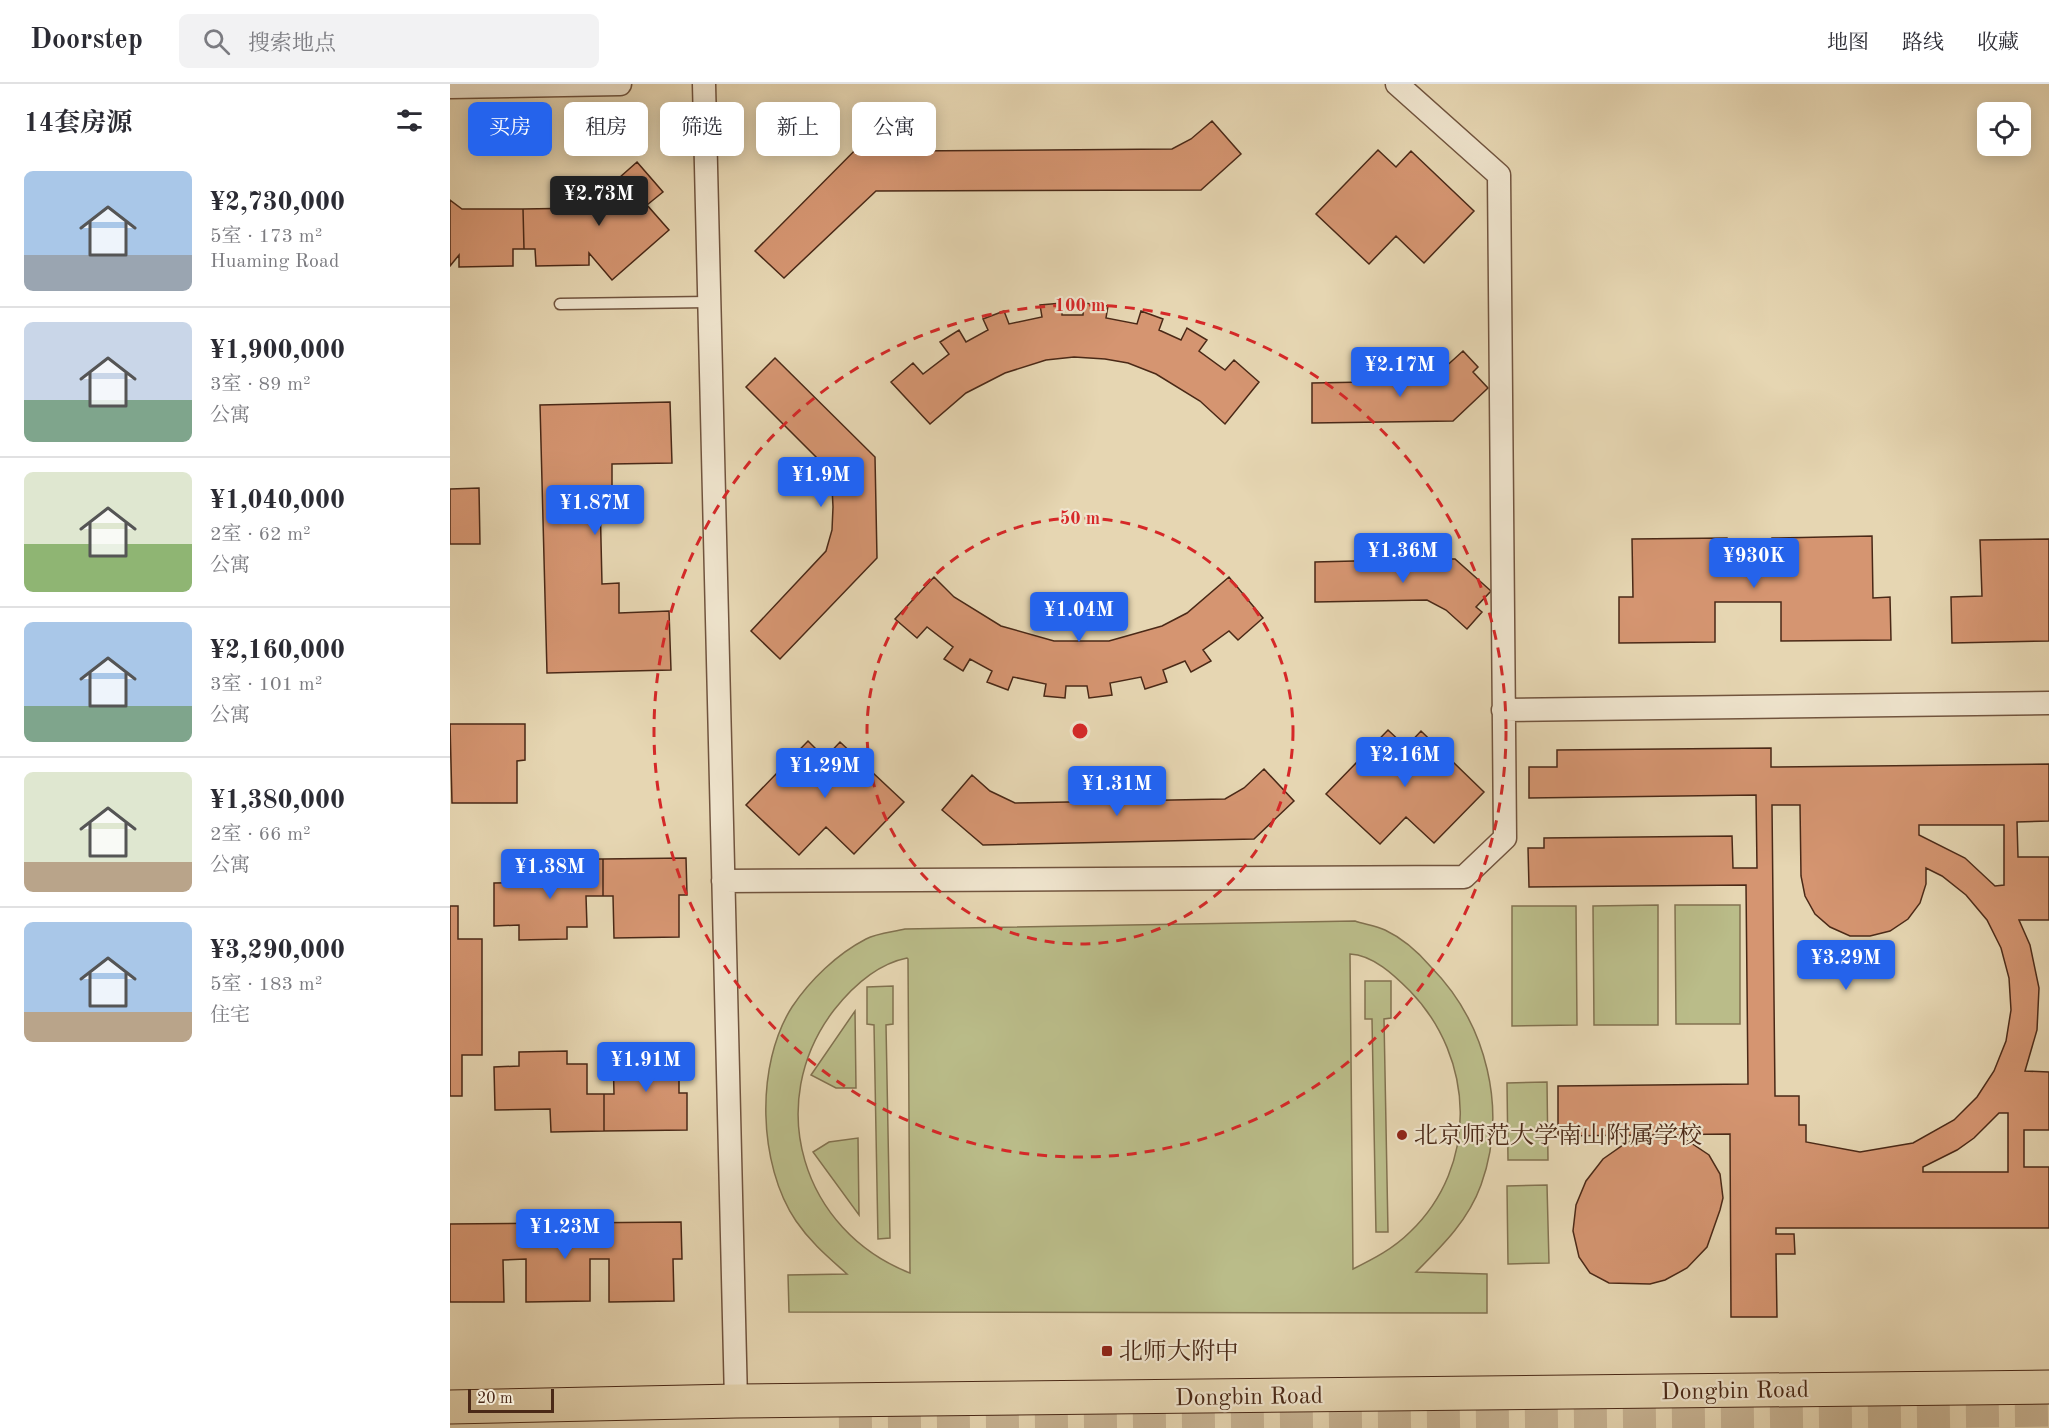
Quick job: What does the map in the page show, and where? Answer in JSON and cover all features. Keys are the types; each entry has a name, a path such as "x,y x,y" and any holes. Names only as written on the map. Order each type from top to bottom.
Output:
{"main road":[{"name":"Dongbin Road","path":"450,1407 736,1401 2049,1387"}],"street":[{"path":"450,87 620,84"},
{"path":"704,84 736,1401"},
{"path":"723,881 1464,878 1504,838 1499,175 1396,84"},
{"path":"1503,710 2049,703"}],"lane":[{"path":"560,304 709,302"}],"green space":[{"path":"1658,905 1658,1025 1594,1025 1593,906"},
{"path":"1675,905 1740,905 1740,1024 1676,1024"},
{"path":"1512,906 1576,906 1577,1025 1512,1026"},
{"path":"1355,921 1398,937 1431,967 1450,990 1466,1015 1479,1041 1492,1098 1489,1156 1476,1198 1462,1221 1416,1272 1487,1274 1487,1313 789,1312 788,1275 847,1274 826,1256 796,1221 783,1198 774,1172 768,1144 766,1115 767,1085 772,1057 780,1031 792,1007 825,969 845,952 866,939 905,929","holes":["1350,954 1367,958 1390,973 1410,991 1431,1018 1447,1048 1457,1079 1460,1112 1457,1144 1448,1176 1432,1205 1397,1244 1353,1269","908,959 910,1273 873,1253 843,1227 820,1196 805,1161 798,1123 801,1084 812,1046 834,1010 866,977 886,965"]},
{"path":"1365,981 1391,981 1391,1018 1384,1019 1388,1232 1376,1232 1372,1019 1365,1019"},
{"path":"893,986 893,1024 886,1025 890,1238 878,1239 874,1025 867,1024 867,987"},
{"path":"855,1011 856,1088 836,1088 811,1075"},
{"path":"1547,1082 1548,1160 1508,1160 1507,1083"},
{"path":"858,1138 859,1215 813,1152 829,1142"},
{"path":"1547,1185 1549,1263 1508,1264 1507,1186"}],"building":[{"path":"1212,121 1241,154 1201,190 876,191 784,278 755,251 852,153 852,156 936,156 936,151 1172,149 1191,139"},
{"path":"1378,150 1396,167 1411,151 1474,211 1424,263 1396,236 1369,264 1316,214"},
{"path":"637,162 663,192 647,205 669,230 612,280 589,253 589,265 536,266 535,249 524,249 523,209 585,208"},
{"path":"450,200 462,209 523,209 524,249 513,249 513,266 459,267 459,255 450,266"},
{"path":"1062,303 1062,315 1083,315 1084,303 1108,306 1106,318 1137,324 1141,311 1163,319 1159,330 1181,340 1187,328 1207,340 1199,351 1225,370 1234,360 1259,382 1225,424 1200,401 1156,374 1128,363 1074,357 1046,360 1005,373 966,393 930,424 891,382 913,363 923,374 949,354 940,342 959,330 966,342 988,330 983,319 1004,311 1009,324 1042,317 1040,305"},
{"path":"1463,351 1478,367 1473,372 1488,388 1453,421 1312,423 1312,383 1423,381 1442,370"},
{"path":"775,358 875,457 877,558 780,659 751,631 826,551 832,530 833,507 832,487 824,465 746,387"},
{"path":"670,402 672,463 612,464 612,498 600,498 602,584 619,583 619,613 669,611 671,670 547,673 540,405"},
{"path":"479,488 480,544 450,544 450,489"},
{"path":"1872,536 1873,598 1890,597 1891,640 1781,641 1781,602 1715,602 1715,642 1619,643 1619,597 1633,597 1632,539 1727,538 1728,555 1772,555 1772,538"},
{"path":"2049,539 2049,641 1952,643 1951,597 1982,596 1980,540"},
{"path":"1455,559 1491,591 1476,607 1482,612 1467,629 1446,610 1427,600 1315,602 1315,562"},
{"path":"934,577 954,597 1001,626 1054,641 1109,641 1162,626 1187,613 1229,577 1263,618 1238,640 1229,631 1203,650 1211,661 1191,672 1185,661 1163,670 1167,682 1145,689 1141,677 1110,683 1112,695 1089,698 1087,686 1066,686 1065,698 1044,696 1046,684 1013,677 1008,690 987,682 992,671 970,659 963,671 944,659 953,647 927,627 917,638 895,619"},
{"path":"450,724 525,724 525,760 517,761 517,803 452,803"},
{"path":"1388,730 1406,747 1421,731 1484,792 1434,843 1406,817 1380,844 1326,794"},
{"path":"808,741 825,758 840,742 904,802 854,854 826,827 799,855 746,805"},
{"path":"1771,748 1771,767 2049,764 2049,821 2017,822 2018,857 2049,857 2049,920 2019,920 2030,945 2039,988 2037,1030 2025,1071 2049,1072 2049,1130 2024,1130 2024,1167 2049,1167 2049,1228 1776,1228 1776,1234 1794,1234 1795,1254 1776,1254 1777,1317 1731,1317 1730,1134 1558,1136 1558,1086 1748,1084 1746,885 1529,887 1528,848 1544,848 1544,838 1732,836 1733,868 1757,868 1756,795 1529,798 1529,767 1557,767 1557,750","holes":["1772,805 1800,805 1801,876 1805,896 1815,914 1830,927 1850,936 1870,936 1890,931 1908,919 1920,903 1926,884 1926,868 1942,876 1966,895 1987,920 2001,948 2009,978 2011,1010 2006,1041 1994,1071 1977,1097 1954,1120 1913,1143 1860,1152 1806,1142 1806,1125 1799,1125 1799,1096 1775,1096","1919,825 2004,825 2004,885 1995,886 1965,858 1919,835","1999,1113 2008,1113 2008,1172 1923,1172 1923,1167 1957,1150 1974,1138"]},
{"path":"1264,769 1294,801 1254,839 983,845 942,810 972,775 990,791 1015,803 1225,799 1244,788"},
{"path":"686,858 687,895 679,895 679,937 614,938 613,896 603,896 603,859"},
{"path":"549,859 603,859 603,896 586,896 587,927 567,927 567,939 519,940 519,925 494,926 494,883 549,882"},
{"path":"450,906 458,906 458,939 482,939 482,1055 462,1055 462,1096 450,1096"},
{"path":"567,1051 567,1064 587,1064 587,1094 604,1094 604,1131 551,1132 550,1109 495,1110 494,1067 519,1066 519,1052"},
{"path":"679,1051 679,1093 687,1093 687,1130 604,1131 604,1094 614,1094 613,1052"},
{"path":"1648,1135 1663,1135 1688,1141 1709,1155 1720,1174 1723,1198 1720,1210 1707,1247 1687,1268 1665,1280 1650,1284 1609,1283 1590,1273 1579,1257 1573,1231 1576,1205 1586,1181 1603,1159 1626,1143"},
{"path":"681,1222 682,1259 673,1259 674,1301 609,1302 609,1259 590,1259 590,1301 526,1302 526,1259 503,1260 504,1302 450,1302 450,1224"}],"tunnel":[{"path":"839,1428 2049,1410"}],"place":[{"name":"北京师范大学南山附属学校","path":"1402,1135"},
{"name":"北师大附中","path":"1107,1351"}]}
